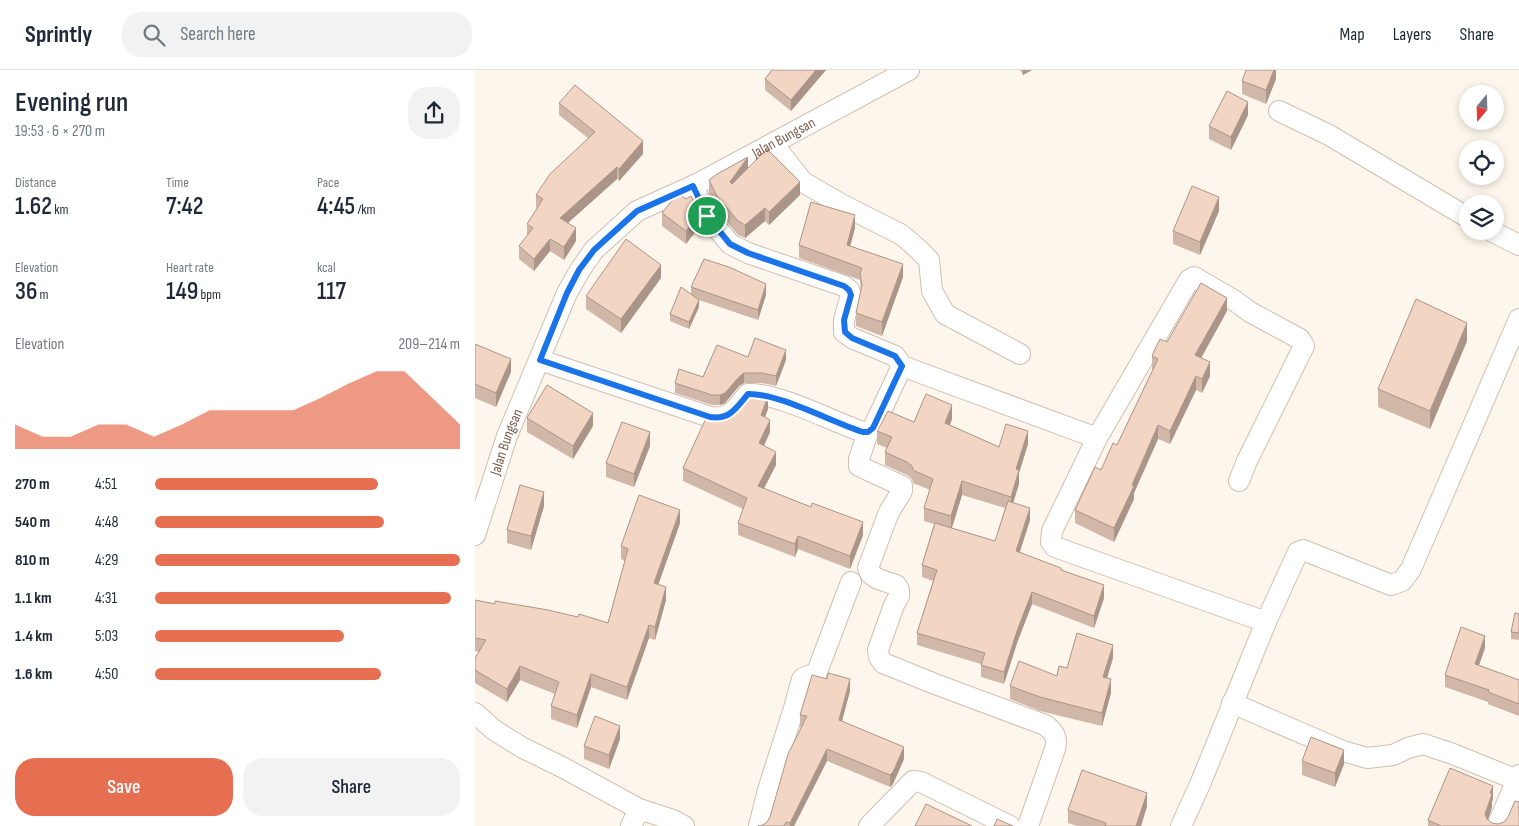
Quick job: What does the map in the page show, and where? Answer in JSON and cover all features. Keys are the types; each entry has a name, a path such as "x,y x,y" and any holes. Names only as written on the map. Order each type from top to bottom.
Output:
{"street":[{"name":"Jalan Bungsan","path":"475,535 507,436 567,293 579,270 594,250 637,211 693,186 909,70"},
{"path":"1279,111 1329,135 1459,212"},
{"path":"773,144 803,182 902,235 917,248 929,260 932,291 945,314 1021,354"},
{"path":"693,186 707,216 730,244 748,253 844,286 849,290 851,295 844,320 845,332 852,338 895,356 902,366 1097,438"},
{"path":"1504,238 1519,245"},
{"path":"1239,481 1304,346 1300,339 1250,312 1194,277 1189,280 1097,438 1052,532 1051,542 1055,546 1266,622"},
{"path":"1181,826 1297,552 1303,550 1391,585 1402,581 1411,569 1519,319"},
{"path":"540,360 710,417 716,418 730,415 748,394 756,394 787,402 856,430 868,432"},
{"path":"902,366 873,428 868,432 859,459 859,466 902,486 902,492 889,512 869,568 870,574 874,577 896,585 899,590 899,596 878,650 879,657 883,663 1045,724 1051,730 1057,742 1028,826"},
{"path":"759,826 802,679 812,676 817,672 851,582"},
{"path":"1232,703 1343,751 1367,758 1393,755 1423,744 1518,777 1497,826"},
{"path":"475,713 494,730 523,748 569,771 635,818 673,820 684,826"},
{"path":"869,826 913,781 921,782 1010,826"}],"building":[{"path":"772,70 816,70 791,100 765,79"},
{"path":"1246,70 1274,70 1266,90 1242,81"},
{"path":"575,85 643,141 619,169 617,167 560,218 576,228 564,247 550,239 534,259 519,246 533,228 527,224 543,199 536,195 550,174 595,132 559,103"},
{"path":"1227,91 1248,102 1231,137 1209,126"},
{"path":"767,149 800,182 769,212 765,208 745,225 738,221 717,196 709,180 748,157 730,182 732,184"},
{"path":"1192,186 1219,197 1200,242 1173,231"},
{"path":"678,193 686,199 691,196 700,213 686,231 662,213"},
{"path":"811,202 855,215 847,245 903,264 882,322 856,313 862,285 860,273 862,268 799,245"},
{"path":"626,239 661,265 621,319 586,296"},
{"path":"704,259 729,267 766,284 758,310 691,287"},
{"path":"1201,283 1227,298 1195,355 1210,362 1202,379 1196,376 1170,431 1158,425 1132,485 1134,486 1114,528 1075,510 1095,467 1101,470 1113,443 1117,445 1158,359 1152,356 1160,339 1167,342"},
{"path":"681,287 699,300 689,322 670,314"},
{"path":"1416,299 1467,323 1430,411 1378,389"},
{"path":"755,338 786,350 776,376 762,373 744,373 725,393 720,395 712,395 675,383 679,369 703,377 717,345 748,357"},
{"path":"475,344 511,359 496,393 475,384"},
{"path":"547,385 593,413 573,446 527,418"},
{"path":"753,394 768,396 761,415 770,420 759,443 776,452 758,486 811,507 812,503 863,522 850,556 798,536 795,544 738,523 747,498 683,468 707,416 719,417 733,413 741,408"},
{"path":"926,394 952,405 945,423 999,447 1006,424 1028,431 1016,469 1019,470 1011,497 962,481 951,516 924,508 933,479 913,470 912,466 907,462 885,452 892,437 877,431 888,411 914,422"},
{"path":"622,422 650,432 634,474 606,463"},
{"path":"520,485 544,492 531,536 507,530"},
{"path":"639,495 680,510 654,583 666,587 655,627 649,625 627,687 591,674 577,715 551,706 559,682 520,666 507,689 475,670 475,658 486,640 475,638 475,600 495,604 495,601 578,617 579,614 608,623 628,549 621,546"},
{"path":"1008,501 1030,508 1016,551 1061,568 1061,570 1104,585 1094,616 1032,592 1004,672 981,665 985,653 917,633 937,570 922,565 935,523 995,541"},
{"path":"1515,613 1519,614 1519,633 1511,632"},
{"path":"1461,627 1485,636 1475,664 1519,680 1519,704 1488,692 1489,690 1445,675"},
{"path":"1077,633 1113,645 1103,677 1111,679 1102,713 1040,697 1010,686 1019,661 1057,676 1059,666 1067,668"},
{"path":"828,673 850,679 839,720 904,747 893,772 890,775 827,749 790,823 786,822 784,826 758,826 767,822 770,817 788,754 807,716 800,715 812,675 827,679"},
{"path":"595,716 620,726 609,755 584,746"},
{"path":"1311,737 1344,750 1335,773 1302,761"},
{"path":"1450,768 1493,786 1485,814 1492,823 1504,822 1515,801 1519,802 1519,826 1441,826 1428,820"},
{"path":"1082,770 1147,793 1136,826 1105,826 1106,823 1068,810"},
{"path":"926,804 972,826 915,826"},
{"path":"997,819 1013,826 994,826"}],"route":[{"path":"693,186 707,216 730,244 748,253 844,286 849,290 851,295 844,320 845,332 852,338 895,356 902,366 873,428 868,432 850,428 787,402 756,394 748,394 730,415 716,418 710,417 540,360 567,293 579,270 594,250 637,211 693,186"}]}
